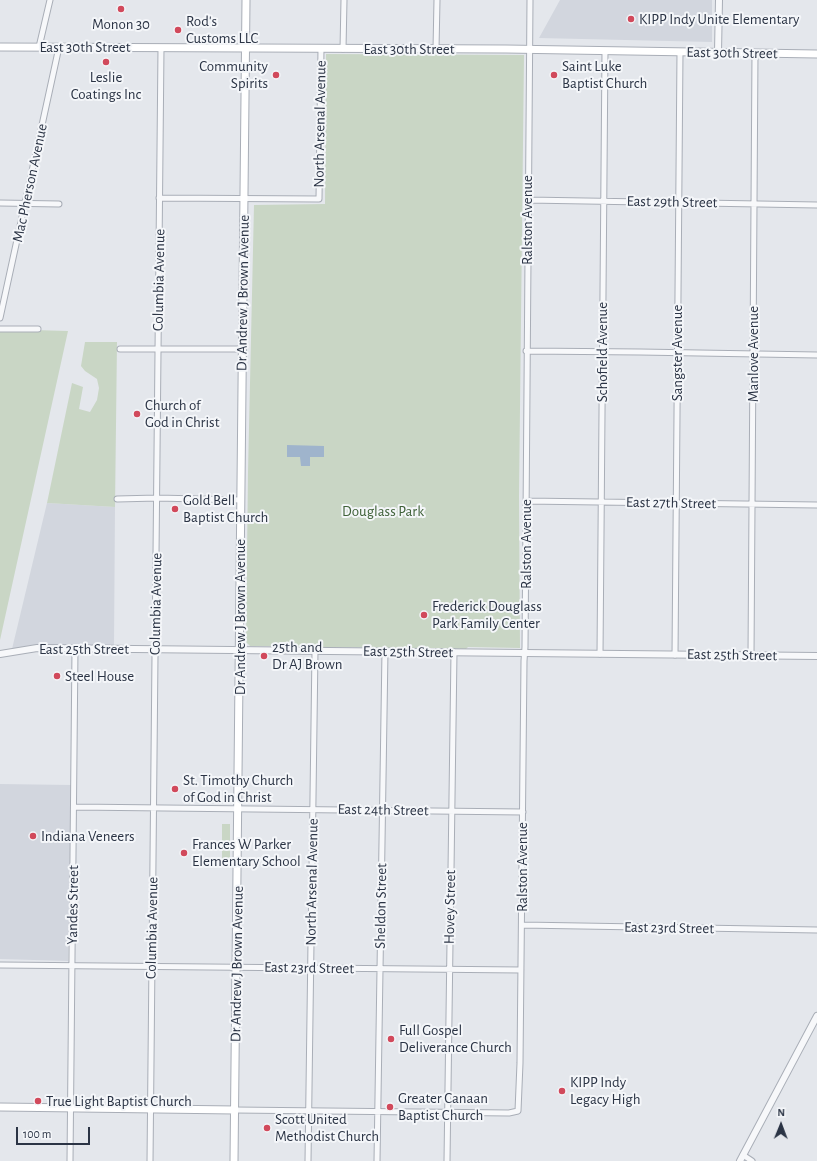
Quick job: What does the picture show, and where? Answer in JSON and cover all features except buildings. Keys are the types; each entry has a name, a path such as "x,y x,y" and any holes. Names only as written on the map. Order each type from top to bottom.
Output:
{"main road":[{"name":"Dr Andrew J Brown Avenue","path":"234,1161 246,0"},
{"name":"East 30th Street","path":"0,47 321,48 817,54"},
{"path":"0,1107 235,1110"}],"street":[{"path":"40,47 50,0"},
{"name":"North Arsenal Avenue","path":"343,49 344,0"},
{"path":"436,49 437,0"},
{"name":"Ralston Avenue","path":"447,1112 509,1113 518,1111 522,925 530,0"},
{"path":"718,52 719,0"},
{"name":"Mac Pherson Avenue","path":"0,318 59,47"},
{"name":"Columbia Avenue","path":"150,1161 161,48"},
{"name":"North Arsenal Avenue","path":"244,198 319,199 321,48"},
{"name":"Schofield Avenue","path":"600,654 605,51"},
{"name":"Sangster Avenue","path":"675,655 680,52"},
{"name":"Manlove Avenue","path":"750,655 755,53"},
{"path":"159,198 244,198"},
{"name":"East 29th Street","path":"528,200 817,205"},
{"path":"0,203 59,204"},
{"path":"0,329 38,329"},
{"path":"120,349 242,349"},
{"path":"526,351 817,355"},
{"path":"117,499 157,498 241,500"},
{"name":"East 27th Street","path":"526,501 817,505"},
{"name":"East 25th Street","path":"0,654 37,648 817,656"},
{"name":"Yandes Street","path":"70,1161 75,807 75,649"},
{"name":"North Arsenal Avenue","path":"308,1161 315,651"},
{"name":"Sheldon Street","path":"377,1161 385,651"},
{"name":"Hovey Street","path":"447,1161 454,652"},
{"name":"East 24th Street","path":"75,807 523,812"},
{"name":"East 23rd Street","path":"522,925 817,930"},
{"name":"East 23rd Street","path":"0,965 521,970"},
{"path":"752,1161 741,1158 817,1016"},
{"path":"235,1110 447,1112"}],"shaded area":[{"name":"KIPP Indy Unite Elementary","path":"560,0 712,0 712,42 539,38"},
{"path":"47,503 115,507 114,645 31,645 12,649"},
{"path":"0,784 71,785 68,961 0,959"}],"green space":[{"name":"Douglass Park","path":"326,54 524,55 519,496 520,648 468,647 466,649 250,646 246,642 254,205 325,204"},
{"path":"0,331 68,331 0,640"},
{"path":"85,342 117,342 115,507 47,503 72,383 83,387 79,409 90,412 97,400 99,388 97,379 85,371 81,366"},
{"path":"222,824 230,824 230,865 222,865"}],"water":[{"path":"287,445 324,446 324,457 310,457 310,466 301,466 300,457 287,457"}],"place":[{"name":"Monon 30","path":"121,9"},
{"name":"KIPP Indy Unite Elementary","path":"631,19"},
{"name":"Rod's Customs LLC","path":"178,30"},
{"name":"Leslie Coatings Inc","path":"106,62"},
{"name":"Community Spirits","path":"276,75"},
{"name":"Saint Luke Baptist Church","path":"554,75"},
{"name":"Church of God in Christ","path":"137,414"},
{"name":"Gold Bell Baptist Church","path":"175,509"},
{"name":"Frederick Douglass Park Family Center","path":"424,615"},
{"name":"25th and Dr AJ Brown","path":"264,656"},
{"name":"Steel House","path":"57,676"},
{"name":"St. Timothy Church of God in Christ","path":"175,789"},
{"name":"Indiana Veneers","path":"33,836"},
{"name":"Frances W Parker Elementary School","path":"184,853"},
{"name":"Full Gospel Deliverance Church","path":"391,1039"},
{"name":"KIPP Indy Legacy High","path":"562,1091"},
{"name":"True Light Baptist Church","path":"38,1101"},
{"name":"Greater Canaan Baptist Church","path":"390,1107"},
{"name":"Scott United Methodist Church","path":"267,1128"}]}
